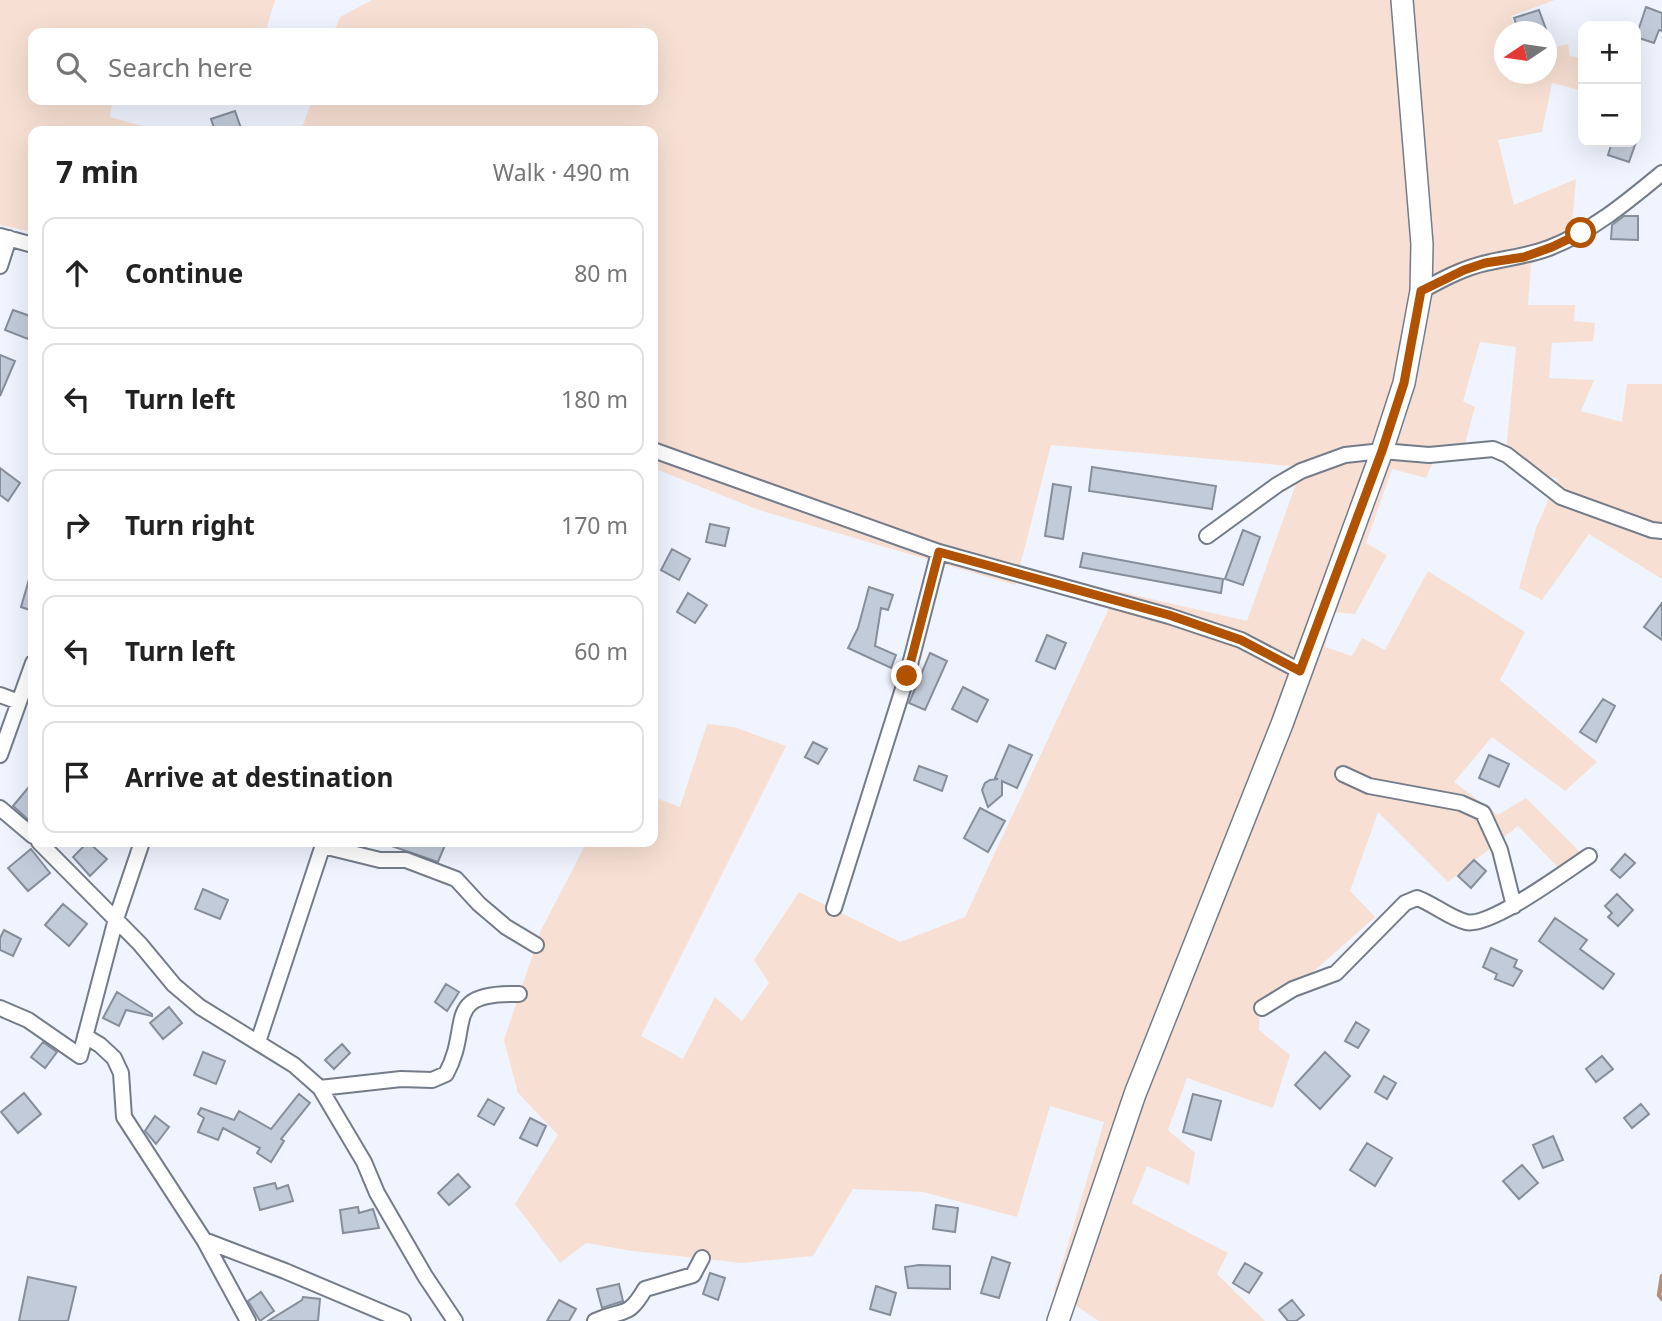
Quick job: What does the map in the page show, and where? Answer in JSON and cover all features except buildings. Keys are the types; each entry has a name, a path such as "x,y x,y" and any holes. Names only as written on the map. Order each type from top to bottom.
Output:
{"main road":[{"path":"1058,1321 1135,1094 1282,724 1382,451 1404,383 1421,291 1422,244 1402,0"}],"street":[{"path":"1421,291 1464,270 1485,263 1524,257 1581,233 1621,207 1662,173"},
{"path":"0,266 5,237 28,243"},
{"path":"1207,536 1277,485 1301,471 1345,455 1382,451 1429,455 1493,449 1507,455 1561,497 1659,533"},
{"path":"658,452 939,552 1169,615 1241,640 1300,671"},
{"path":"834,908 907,676 939,552"},
{"path":"0,755 28,677"},
{"path":"0,695 19,702"},
{"path":"1343,774 1369,786 1461,803 1483,813 1500,850 1514,906"},
{"path":"0,808 28,832"},
{"path":"44,847 116,919 174,985 200,1007 294,1065 320,1088 364,1162 377,1193 425,1276 455,1321"},
{"path":"0,1008 28,1020 80,1056 116,919 140,847"},
{"path":"258,1042 322,847"},
{"path":"334,847 380,860 406,860 456,878 479,904 506,928 536,945"},
{"path":"1262,1008 1293,989 1336,973 1405,903 1417,898 1464,922 1476,923 1514,906 1589,856"},
{"path":"320,1088 401,1079 432,1080 446,1074 452,1063 460,1024 468,1004 480,996 495,993 519,994"},
{"path":"85,1036 114,1058 121,1073 124,1117 204,1240 248,1321"},
{"path":"204,1240 285,1270 404,1321"},
{"path":"595,1321 621,1314 634,1307 645,1289 693,1275 702,1258"}],"shaded area":[{"path":"0,0 275,0 267,28 28,28 28,105 112,105 110,117 142,126 28,126 28,231 0,225"},
{"path":"372,0 1555,0 1511,16 1513,21 1494,21 1494,84 1552,84 1542,132 1498,140 1514,205 1576,179 1570,245 1532,251 1528,305 1575,305 1574,321 1595,323 1593,341 1552,343 1549,378 1594,380 1581,411 1622,422 1627,384 1662,384 1662,579 1589,534 1542,600 1519,588 1536,528 1558,479 1505,463 1516,347 1480,342 1463,401 1475,407 1462,455 1440,446 1426,478 1392,469 1366,543 1387,555 1355,614 1333,612 1325,647 1352,656 1362,638 1385,650 1428,571 1525,632 1500,680 1597,762 1565,791 1492,737 1454,782 1498,815 1526,798 1590,862 1568,878 1518,826 1448,882 1378,812 1350,891 1375,917 1313,972 1260,1001 1259,1030 1290,1055 1273,1108 1187,1078 1168,1130 1195,1153 1189,1185 1147,1166 1132,1203 1228,1253 1217,1274 1265,1321 1099,1321 1054,1291 1104,1122 1050,1106 1017,1217 923,1192 853,1189 813,1256 741,1263 586,1243 560,1263 515,1204 558,1135 518,1093 504,1040 541,930 584,847 658,847 658,799 680,807 707,724 734,727 786,746 641,1036 683,1059 715,997 742,1021 769,983 754,960 799,892 900,942 965,917 1117,591 1247,621 1302,467 1051,445 1015,585 759,510 658,470 658,126 303,126 310,105 658,105 658,28 336,28 340,17"},
{"path":"1568,44 1570,56 1578,57 1578,90 1556,84 1557,47"}],"waterway":[{"path":"1662,1276 1659,1295 1662,1299"}],"route":[{"path":"907,676 939,552 1169,615 1241,640 1300,671 1382,451 1404,383 1421,291 1464,270 1485,263 1524,257 1581,233"}]}
